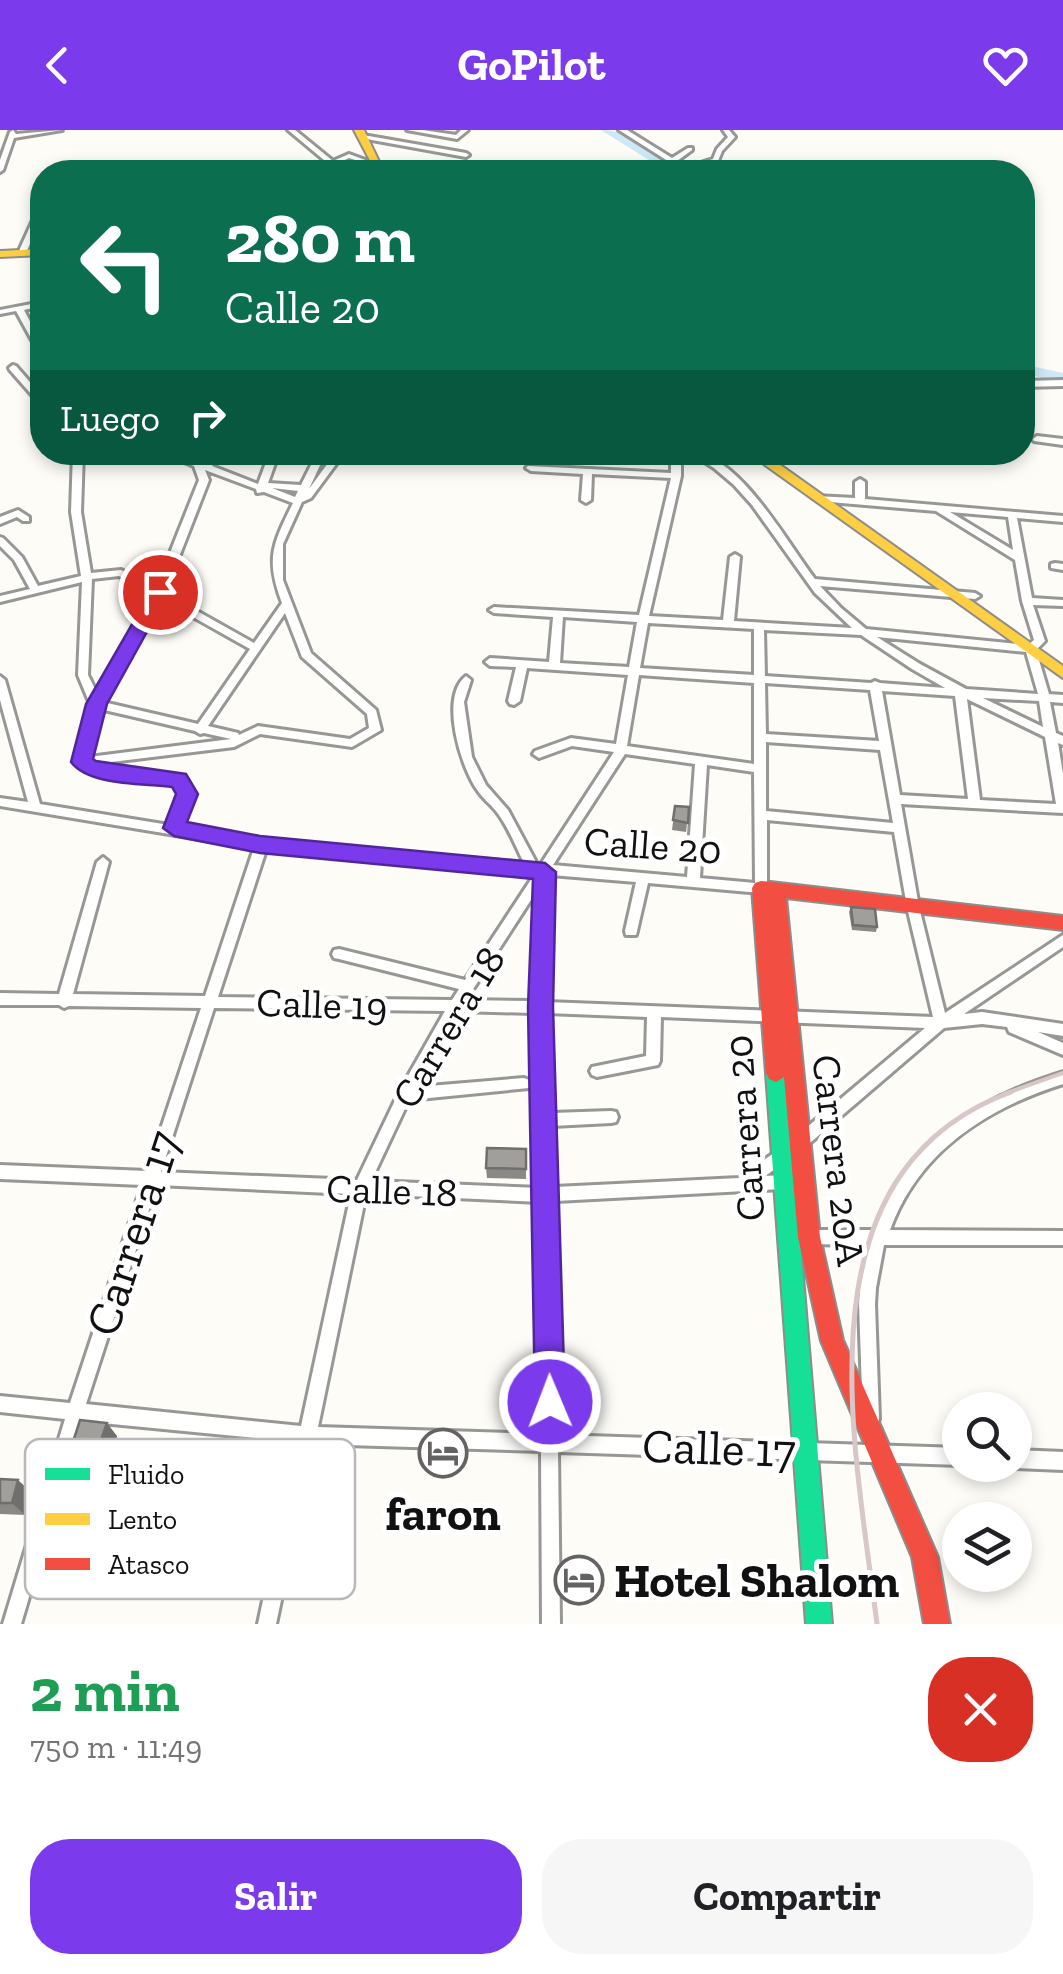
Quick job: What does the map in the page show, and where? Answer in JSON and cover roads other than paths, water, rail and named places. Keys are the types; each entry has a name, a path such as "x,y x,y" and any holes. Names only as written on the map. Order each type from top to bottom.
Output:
{"main road":[{"path":"361,134 374,160"},
{"path":"0,257 30,254"},
{"path":"0,257 30,256"},
{"path":"771,465 950,592 1063,658"},
{"path":"792,465 850,502 975,596 1063,672"},
{"name":"Calle 20","path":"769,889 1063,923"},
{"name":"Carrera 20","path":"769,889 779,1018 782,1155 819,1624"},
{"name":"Carrera 20A","path":"779,1018 800,1142 808,1237 832,1341 926,1557 937,1624"},
{"path":"797,1350 810,1336 832,1341"}],"street":[{"path":"0,170 13,133 59,130"},
{"path":"291,130 327,160"},
{"path":"410,130 457,137 464,130"},
{"path":"622,130 670,160"},
{"path":"716,160 719,150 732,137 726,130"},
{"path":"361,134 466,155"},
{"path":"674,160 690,149"},
{"path":"22,253 30,236"},
{"path":"0,312 30,306"},
{"path":"18,308 30,330"},
{"path":"13,368 30,387"},
{"path":"1035,384 1063,383"},
{"path":"1037,439 1063,442"},
{"path":"78,465 76,512 87,580 83,676 96,704"},
{"path":"197,465 296,502 308,496 331,465"},
{"path":"262,488 271,465"},
{"path":"96,704 221,736 258,730 352,742 375,730 372,713 306,655 278,580 278,544 315,465"},
{"name":"Carrera 18","path":"303,1439 360,1189 405,1094 454,1008 539,871 620,752 676,465"},
{"path":"712,465 732,478 764,512 833,608 862,632 960,690 1063,741"},
{"path":"82,762 96,704 160,592 204,480 202,467"},
{"path":"531,468 676,476"},
{"path":"586,500 588,471"},
{"path":"850,502 860,482"},
{"path":"262,488 302,488"},
{"path":"818,498 1063,519"},
{"path":"938,509 1020,558"},
{"path":"0,521 18,513 26,519"},
{"path":"894,799 1063,809 1012,515"},
{"path":"0,540 18,559 36,591"},
{"path":"728,624 735,558"},
{"path":"0,598 121,574 254,647"},
{"path":"814,582 975,596"},
{"path":"1027,601 1063,603"},
{"path":"200,730 287,603"},
{"path":"494,610 1035,645"},
{"path":"554,666 558,614"},
{"name":"Carrera 20","path":"758,625 762,814 769,889"},
{"path":"490,662 762,676 1063,698"},
{"path":"514,701 522,664"},
{"path":"0,680 35,806"},
{"path":"466,680 458,702 466,757 481,787 504,813 539,871 548,1194 551,1624"},
{"path":"875,685 913,907 941,1024"},
{"path":"960,690 975,804"},
{"path":"82,762 234,743 258,730"},
{"path":"762,738 886,746"},
{"path":"539,754 571,742 620,752 761,769"},
{"path":"82,762 90,768 178,780 187,794 174,828"},
{"path":"694,883 700,762"},
{"name":"Calle 20","path":"0,802 260,844 769,889"},
{"path":"762,814 898,828"},
{"name":"Carrera 17","path":"68,1439 260,844"},
{"path":"64,1002 103,862"},
{"path":"631,931 643,879"},
{"path":"740,1185 800,1142 941,1024 1063,940"},
{"path":"338,954 468,986"},
{"name":"Calle 19","path":"0,1000 540,1007 941,1024 982,1018 1063,1030"},
{"path":"597,1072 653,1061 654,1012"},
{"path":"1003,1023 1063,1049"},
{"name":"Carrera 20A","path":"871,1430 868,1287 879,1240 912,1172 939,1142 977,1112 1015,1092 1063,1078"},
{"path":"405,1094 524,1084"},
{"path":"545,1120 612,1116"},
{"name":"Calle 18","path":"0,1172 548,1194 784,1182"},
{"path":"788,1236 879,1240 1063,1238"},
{"name":"Calle 17","path":"0,1404 304,1435 942,1456"},
{"path":"1032,1459 1063,1460"},
{"name":"Carrera 17","path":"12,1624 25,1581"},
{"name":"Carrera 18","path":"267,1624 272,1599"}],"waterway":[{"path":"607,130 658,160"},
{"path":"1035,371 1063,378"}],"railway":[{"path":"1004,1094 1063,1073"},
{"path":"877,1624 852,1398 854,1321 867,1248 895,1184 942,1130 1011,1092"}],"place":[{"name":"faron","path":"443,1453"},
{"name":"Hotel Shalom","path":"579,1580"}]}
